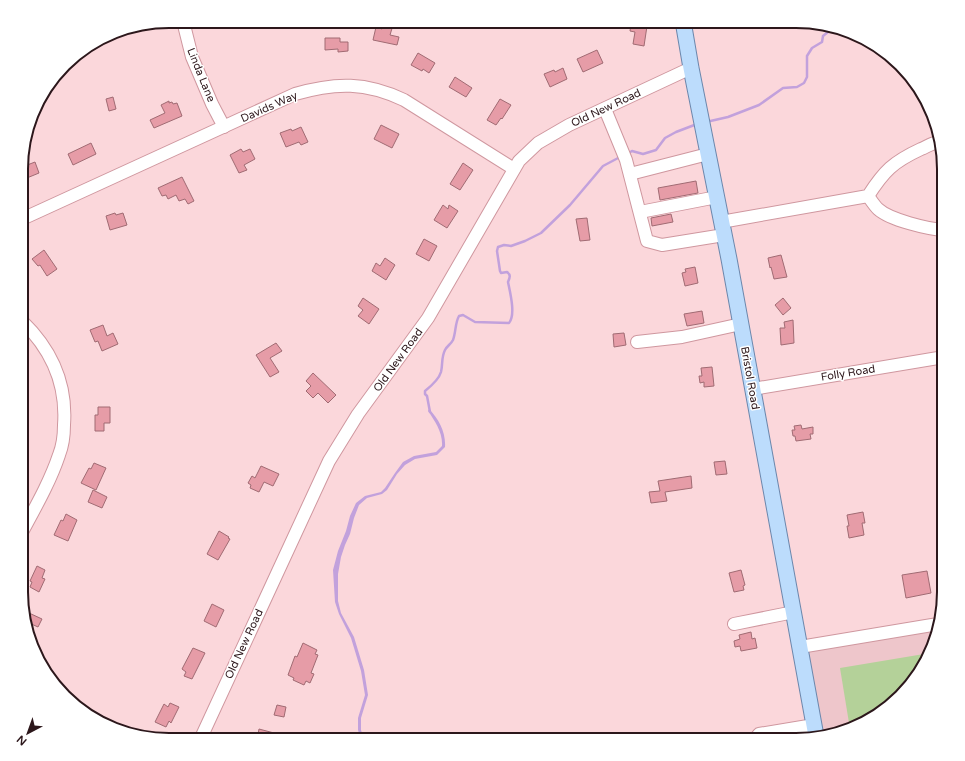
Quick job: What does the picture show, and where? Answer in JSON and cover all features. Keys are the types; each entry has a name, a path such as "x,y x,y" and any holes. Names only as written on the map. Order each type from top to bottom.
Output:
{"main road":[{"name":"Bristol Road","path":"684,28 723,228 815,730"}],"street":[{"name":"Linda Lane","path":"186,28 192,57 224,127"},
{"name":"Old New Road","path":"203,733 330,458 358,414 428,318 514,169 529,151 543,140 569,125 691,68"},
{"name":"Davids Way","path":"28,216 295,94 312,89 338,85 355,85 370,88 389,93 404,100 514,169"},
{"path":"605,109 624,155 647,241 662,244 723,228 868,196 879,178 895,163 935,144"},
{"path":"630,174 708,154"},
{"path":"868,196 878,209 894,218 937,229"},
{"path":"640,212 717,197"},
{"path":"636,342 682,337 740,324"},
{"path":"28,328 39,340 52,359 61,384 65,416 60,454 28,522"},
{"name":"Folly Road","path":"753,389 937,358"},
{"path":"734,624 794,612"},
{"path":"800,647 933,625"},
{"path":"773,733 815,730"}],"shaded area":[{"path":"429,409 441,426 445,447 437,455 415,459 405,465 397,474 387,490 382,494 367,498 359,505 341,557 338,574 338,601 341,613 354,637 364,670 368,695 361,718 362,733 359,733 358,718 365,695 361,671 351,638 339,614 335,602 333,570 350,516 356,503 365,496 381,492 403,462 414,456 436,452 442,446 440,432 428,411"},
{"path":"933,625 930,637 918,662 908,678 896,692 882,704 850,722 841,726 815,732 800,647"}],"green space":[{"path":"922,654 908,678 896,692 882,704 849,722 840,668"}],"building":[{"path":"376,28 392,28 390,35 399,37 397,45 373,40"},
{"path":"630,28 647,28 644,46 633,44 635,32 630,31"},
{"path":"325,38 340,38 340,42 348,42 348,51 338,52 338,49 325,50"},
{"path":"597,50 603,63 583,72 577,59"},
{"path":"418,53 435,63 429,73 423,69 422,71 411,65"},
{"path":"563,68 567,79 550,87 544,74 554,70 555,72"},
{"path":"455,77 472,88 466,97 449,87"},
{"path":"113,97 116,109 109,111 106,99"},
{"path":"500,99 511,105 496,125 487,120"},
{"path":"169,101 169,103 172,102 173,104 177,103 182,116 154,128 150,120 165,113 161,105"},
{"path":"381,125 399,134 392,148 374,139"},
{"path":"301,127 308,142 301,145 299,142 286,147 280,133 291,129 292,131"},
{"path":"91,143 96,154 73,165 68,154"},
{"path":"241,149 243,152 250,149 255,159 244,165 247,170 239,173 230,155"},
{"path":"35,162 39,173 28,178 28,165"},
{"path":"463,163 473,170 460,190 450,184"},
{"path":"182,177 194,201 188,204 185,199 179,201 176,195 168,199 166,195 162,196 158,188"},
{"path":"696,181 698,193 660,200 658,188"},
{"path":"443,205 448,209 449,205 458,211 447,228 434,220"},
{"path":"115,213 116,215 123,213 127,225 110,230 106,216"},
{"path":"671,214 673,222 652,226 651,218"},
{"path":"587,218 590,240 580,241 576,219"},
{"path":"424,239 437,246 429,261 416,254"},
{"path":"44,250 57,269 47,276 40,265 38,266 32,259"},
{"path":"781,255 787,277 774,279 768,258"},
{"path":"385,258 395,265 386,280 372,271 376,263 380,266"},
{"path":"695,267 698,283 685,286 682,273 686,272 685,269"},
{"path":"363,298 379,309 369,324 358,316 363,310 358,306"},
{"path":"783,298 791,308 783,315 775,305"},
{"path":"702,311 704,323 687,326 684,314"},
{"path":"793,320 794,343 781,345 780,328 785,328 784,322"},
{"path":"103,325 107,336 113,333 118,344 102,351 98,341 95,342 90,330"},
{"path":"624,333 626,345 614,347 613,334"},
{"path":"276,343 282,351 270,358 279,372 270,377 256,355"},
{"path":"712,367 714,386 704,387 704,382 700,383 699,376 702,376 701,368"},
{"path":"313,373 336,395 328,403 318,393 313,398 306,391 311,386 306,381"},
{"path":"98,407 110,407 110,423 104,423 104,431 95,431 95,415 98,415"},
{"path":"801,425 802,429 813,427 813,434 810,434 811,439 796,441 792,430 795,430 794,426"},
{"path":"725,461 727,474 716,475 714,462"},
{"path":"94,463 106,468 96,490 81,483 89,468 91,469"},
{"path":"261,466 279,474 273,486 264,482 259,492 250,488 251,485 248,483 252,476 255,478"},
{"path":"691,476 692,488 665,492 667,501 651,503 649,492 660,491 658,481"},
{"path":"93,490 107,497 102,508 88,502"},
{"path":"863,512 865,523 862,523 864,535 849,538 847,515"},
{"path":"66,514 77,520 68,541 54,535 61,520 63,521"},
{"path":"219,531 230,539 218,560 207,554"},
{"path":"37,566 45,570 42,578 45,579 39,592 30,587 32,582 30,581"},
{"path":"741,570 745,585 743,586 744,590 734,592 729,573"},
{"path":"927,571 931,593 906,598 902,575"},
{"path":"212,604 224,610 216,627 204,621"},
{"path":"30,613 42,619 38,627 32,624"},
{"path":"751,632 752,639 755,638 757,648 741,651 740,646 735,647 734,641 740,639 739,635"},
{"path":"303,643 317,650 315,654 318,655 311,673 314,674 310,683 306,681 304,685 293,680 294,678 288,675 295,656 297,657"},
{"path":"193,648 205,653 192,679 184,676 186,672 182,669"},
{"path":"170,703 179,707 171,723 169,721 166,727 155,722 164,704 168,707"},
{"path":"277,705 286,707 284,717 274,715"},
{"path":"259,729 274,733 258,733"}],"waterway":[{"path":"706,122 728,117 759,105 783,88 797,87 804,83 807,77 807,56 812,48 822,42 823,36 828,32"},
{"path":"627,154 632,151 643,154 656,150 665,138 697,124"},
{"path":"430,412 425,391 440,375 444,353 453,340 459,316 463,315 475,322 509,323 511,319 512,303 508,282 510,275 507,272 501,273 500,271 497,251 498,247 504,245 511,246 541,233 570,205 603,166 620,157"}]}
